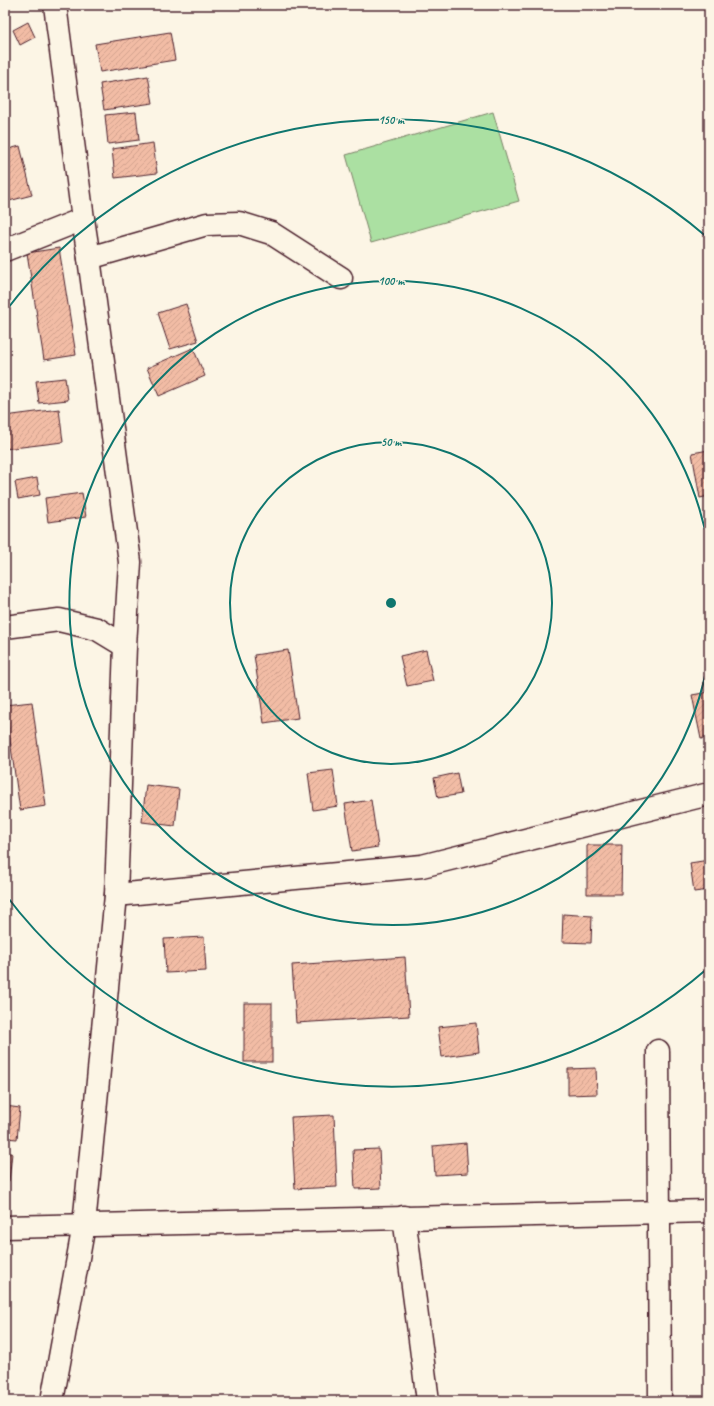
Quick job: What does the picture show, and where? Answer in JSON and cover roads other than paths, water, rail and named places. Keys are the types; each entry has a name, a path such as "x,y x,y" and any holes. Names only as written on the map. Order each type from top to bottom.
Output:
{"street":[{"path":"52,1401 84,1225 116,895 125,646 130,562 55,5"},
{"path":"5,250 83,219"},
{"path":"89,258 207,224 239,224 272,233 341,278"},
{"path":"5,627 60,620 97,629 125,646"},
{"path":"116,895 422,866 709,794"},
{"path":"658,1051 660,1401"},
{"path":"5,1227 709,1211"},
{"path":"404,1217 428,1401"}]}
